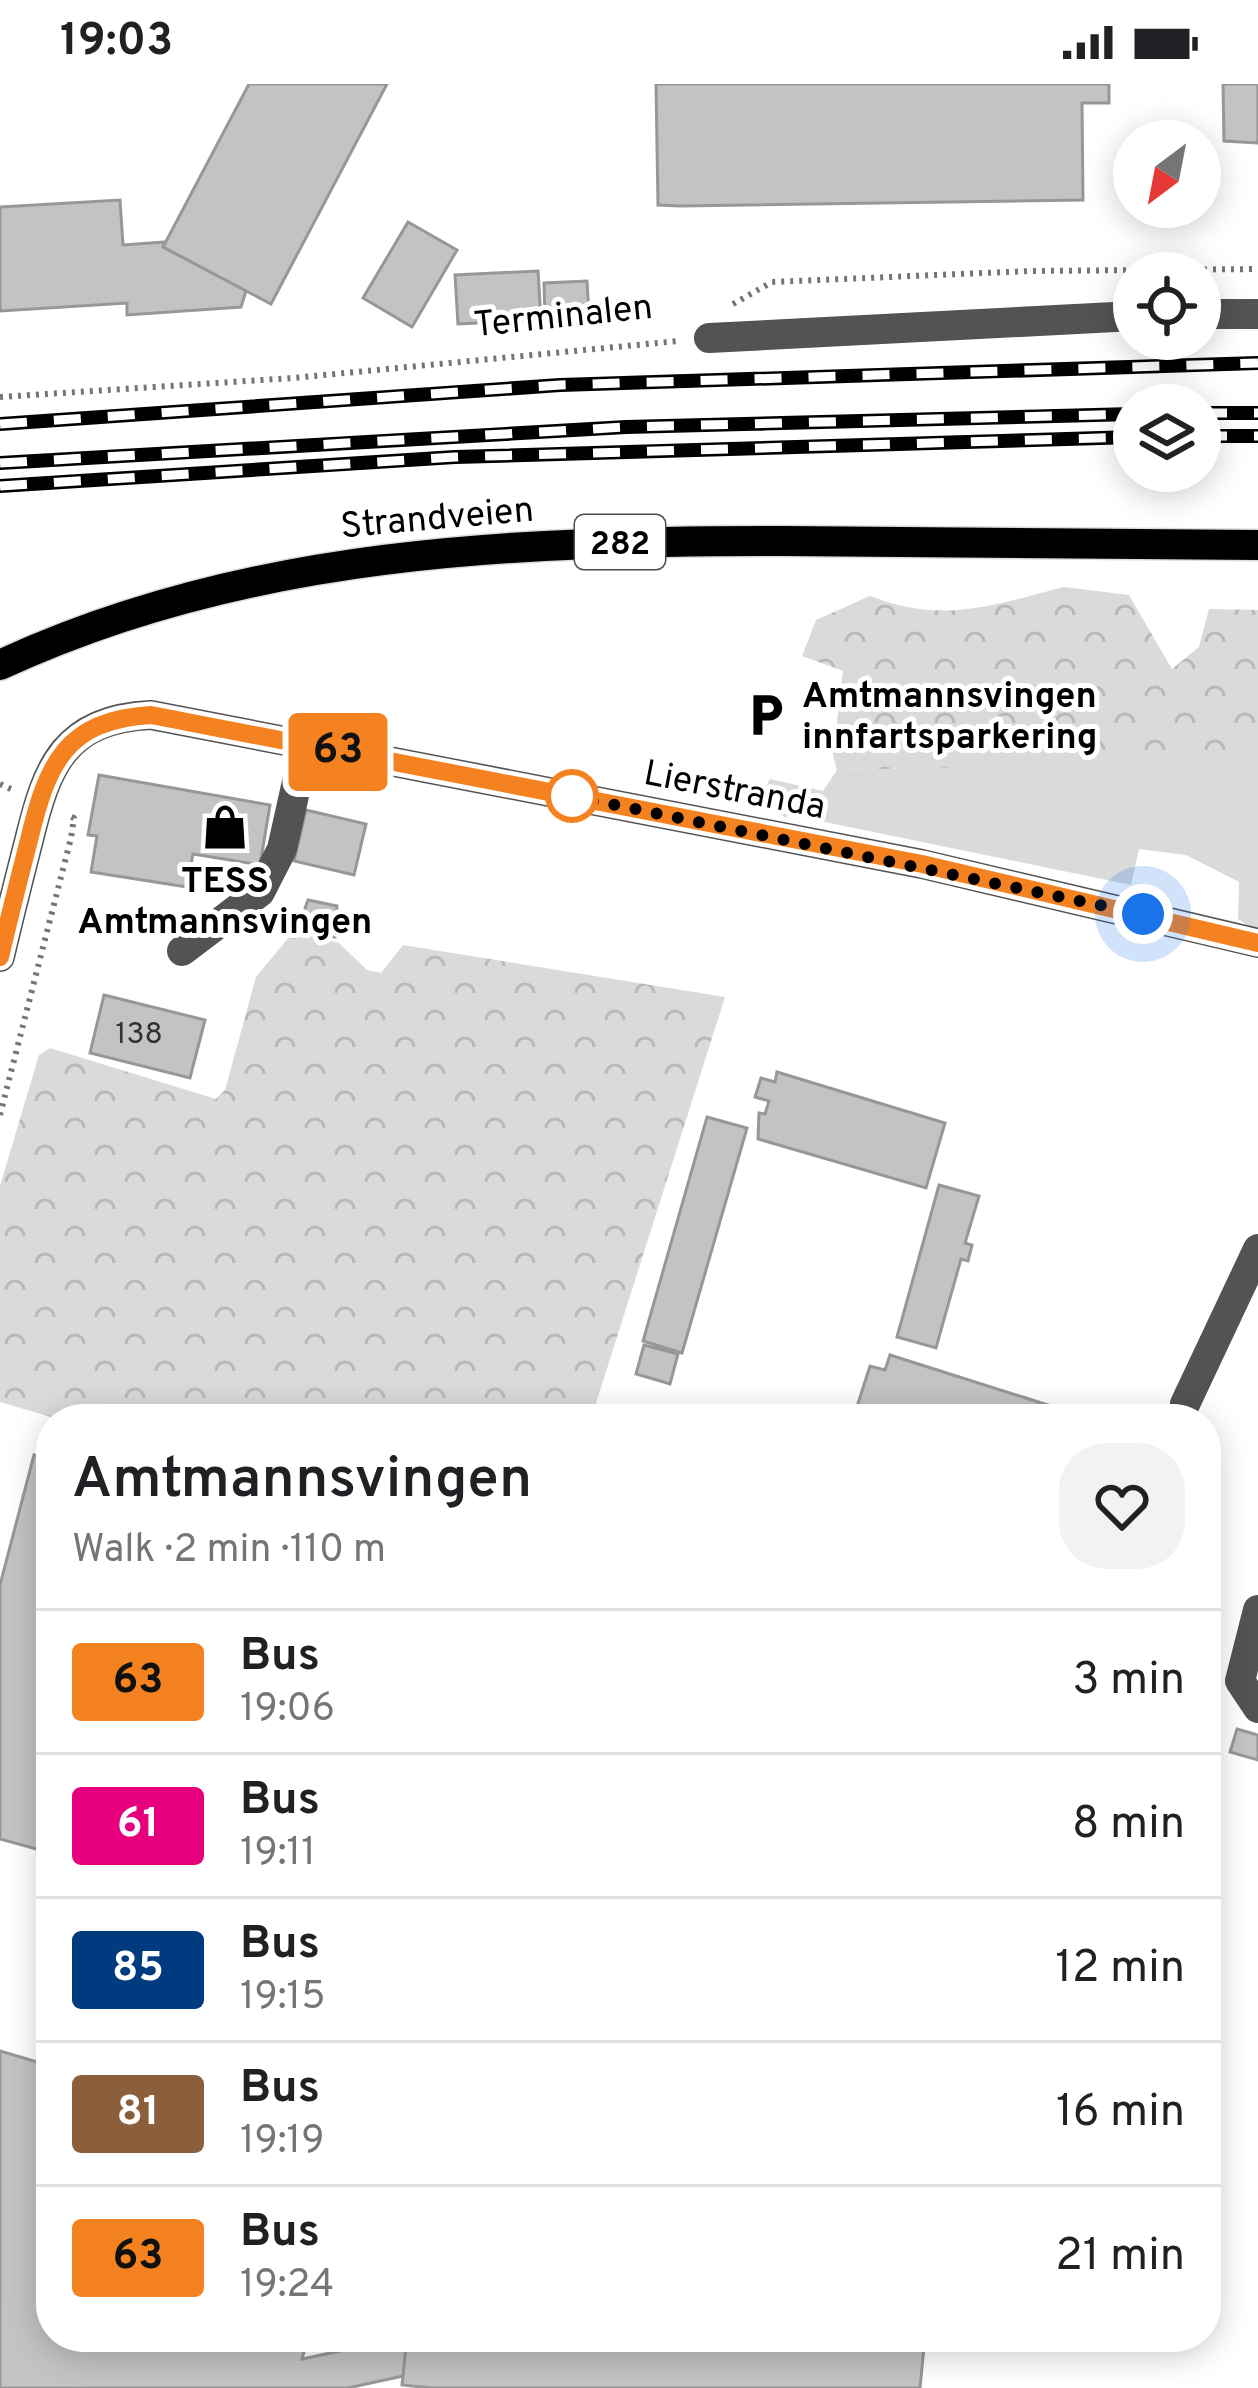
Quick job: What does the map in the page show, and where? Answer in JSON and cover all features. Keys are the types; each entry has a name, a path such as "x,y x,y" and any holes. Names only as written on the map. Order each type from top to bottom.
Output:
{"main road":[{"name":"Strandveien","path":"0,665 102,624 208,591 283,572 431,551 708,541 1258,545"}],"street":[{"path":"1221,314 1258,314"},
{"path":"709,338 1113,317"},
{"name":"Lierstranda","path":"0,957 7,895 46,778 77,736 102,722 151,715 922,864 1258,943"},
{"path":"182,950 260,892 282,848 305,746"},
{"path":"1185,1404 1258,1249"},
{"path":"1258,1610 1240,1682 1258,1708"}],"path":[{"path":"709,338 732,304 772,282 1030,271 1258,269"},
{"name":"Terminalen","path":"0,397 293,378 709,338"},
{"path":"0,1115 71,838 74,818 58,811"}],"green space":[{"path":"1064,587 1129,595 1172,669 1199,647 1209,609 1258,610 1258,760 837,770 833,755 843,671 802,656 816,620 870,596 921,609 967,609"},
{"path":"1258,758 1258,932 1238,919 1239,882 1186,855 1139,849 1131,885 820,821 820,810 803,802 787,803 787,818 766,808 761,795 770,779 823,791 837,770"},
{"path":"294,931 339,943 367,970 381,973 403,945 725,997 596,1404 36,1404 36,1413 0,1402 0,1186 39,1055 50,1048 216,1099 225,1090 256,977"}],"building":[{"path":"249,84 387,84 271,304 163,247"},
{"path":"656,84 1109,84 1109,103 1082,103 1083,200 681,206 658,205"},
{"path":"1223,84 1258,84 1258,143 1224,141"},
{"path":"120,200 123,245 165,242 163,247 246,291 241,307 127,315 127,303 0,311 0,207"},
{"path":"408,222 457,250 412,327 363,298"},
{"path":"538,271 541,320 458,324 455,275"},
{"path":"587,281 589,314 545,316 544,283"},
{"path":"99,775 270,805 260,865 193,854 187,887 91,872 97,836 88,835"},
{"path":"306,810 366,824 354,875 294,861"},
{"path":"308,900 337,906 335,937 297,931"},
{"path":"104,995 205,1020 190,1078 90,1053"},
{"path":"777,1072 945,1123 926,1188 758,1139 759,1113 765,1114 769,1101 755,1097 761,1078 775,1082"},
{"path":"707,1117 747,1128 682,1353 643,1341"},
{"path":"939,1185 979,1196 965,1243 972,1245 968,1261 961,1259 936,1348 897,1337"},
{"path":"644,1345 678,1354 670,1384 636,1374"},
{"path":"890,1355 1045,1404 858,1404 870,1366 885,1370"},
{"path":"34,1455 36,1849 0,1839 0,1585"},
{"path":"1237,1729 1258,1735 1258,1760 1230,1752"},
{"path":"0,2051 36,2062 36,2352 304,2352 302,2359 335,2352 405,2352 403,2376 348,2388 0,2388"},
{"path":"405,2352 924,2352 920,2388 402,2385"}],"railway":[{"path":"0,424 560,385 1258,363"},
{"path":"1221,413 1258,413"},
{"path":"0,463 626,427 1113,415"},
{"path":"1221,436 1258,436"},
{"path":"0,486 455,457 1113,438"}],"bus line":[{"name":"63","path":"0,957 46,778 77,736 102,722 151,715 922,864 1258,943"}],"place":[{"name":"Amtmannsvingen innfartsparkering","path":"766,715"},
{"name":"TESS Amtmannsvingen","path":"225,827"}],"route":[{"path":"572,796 922,864 1143,914"}]}
